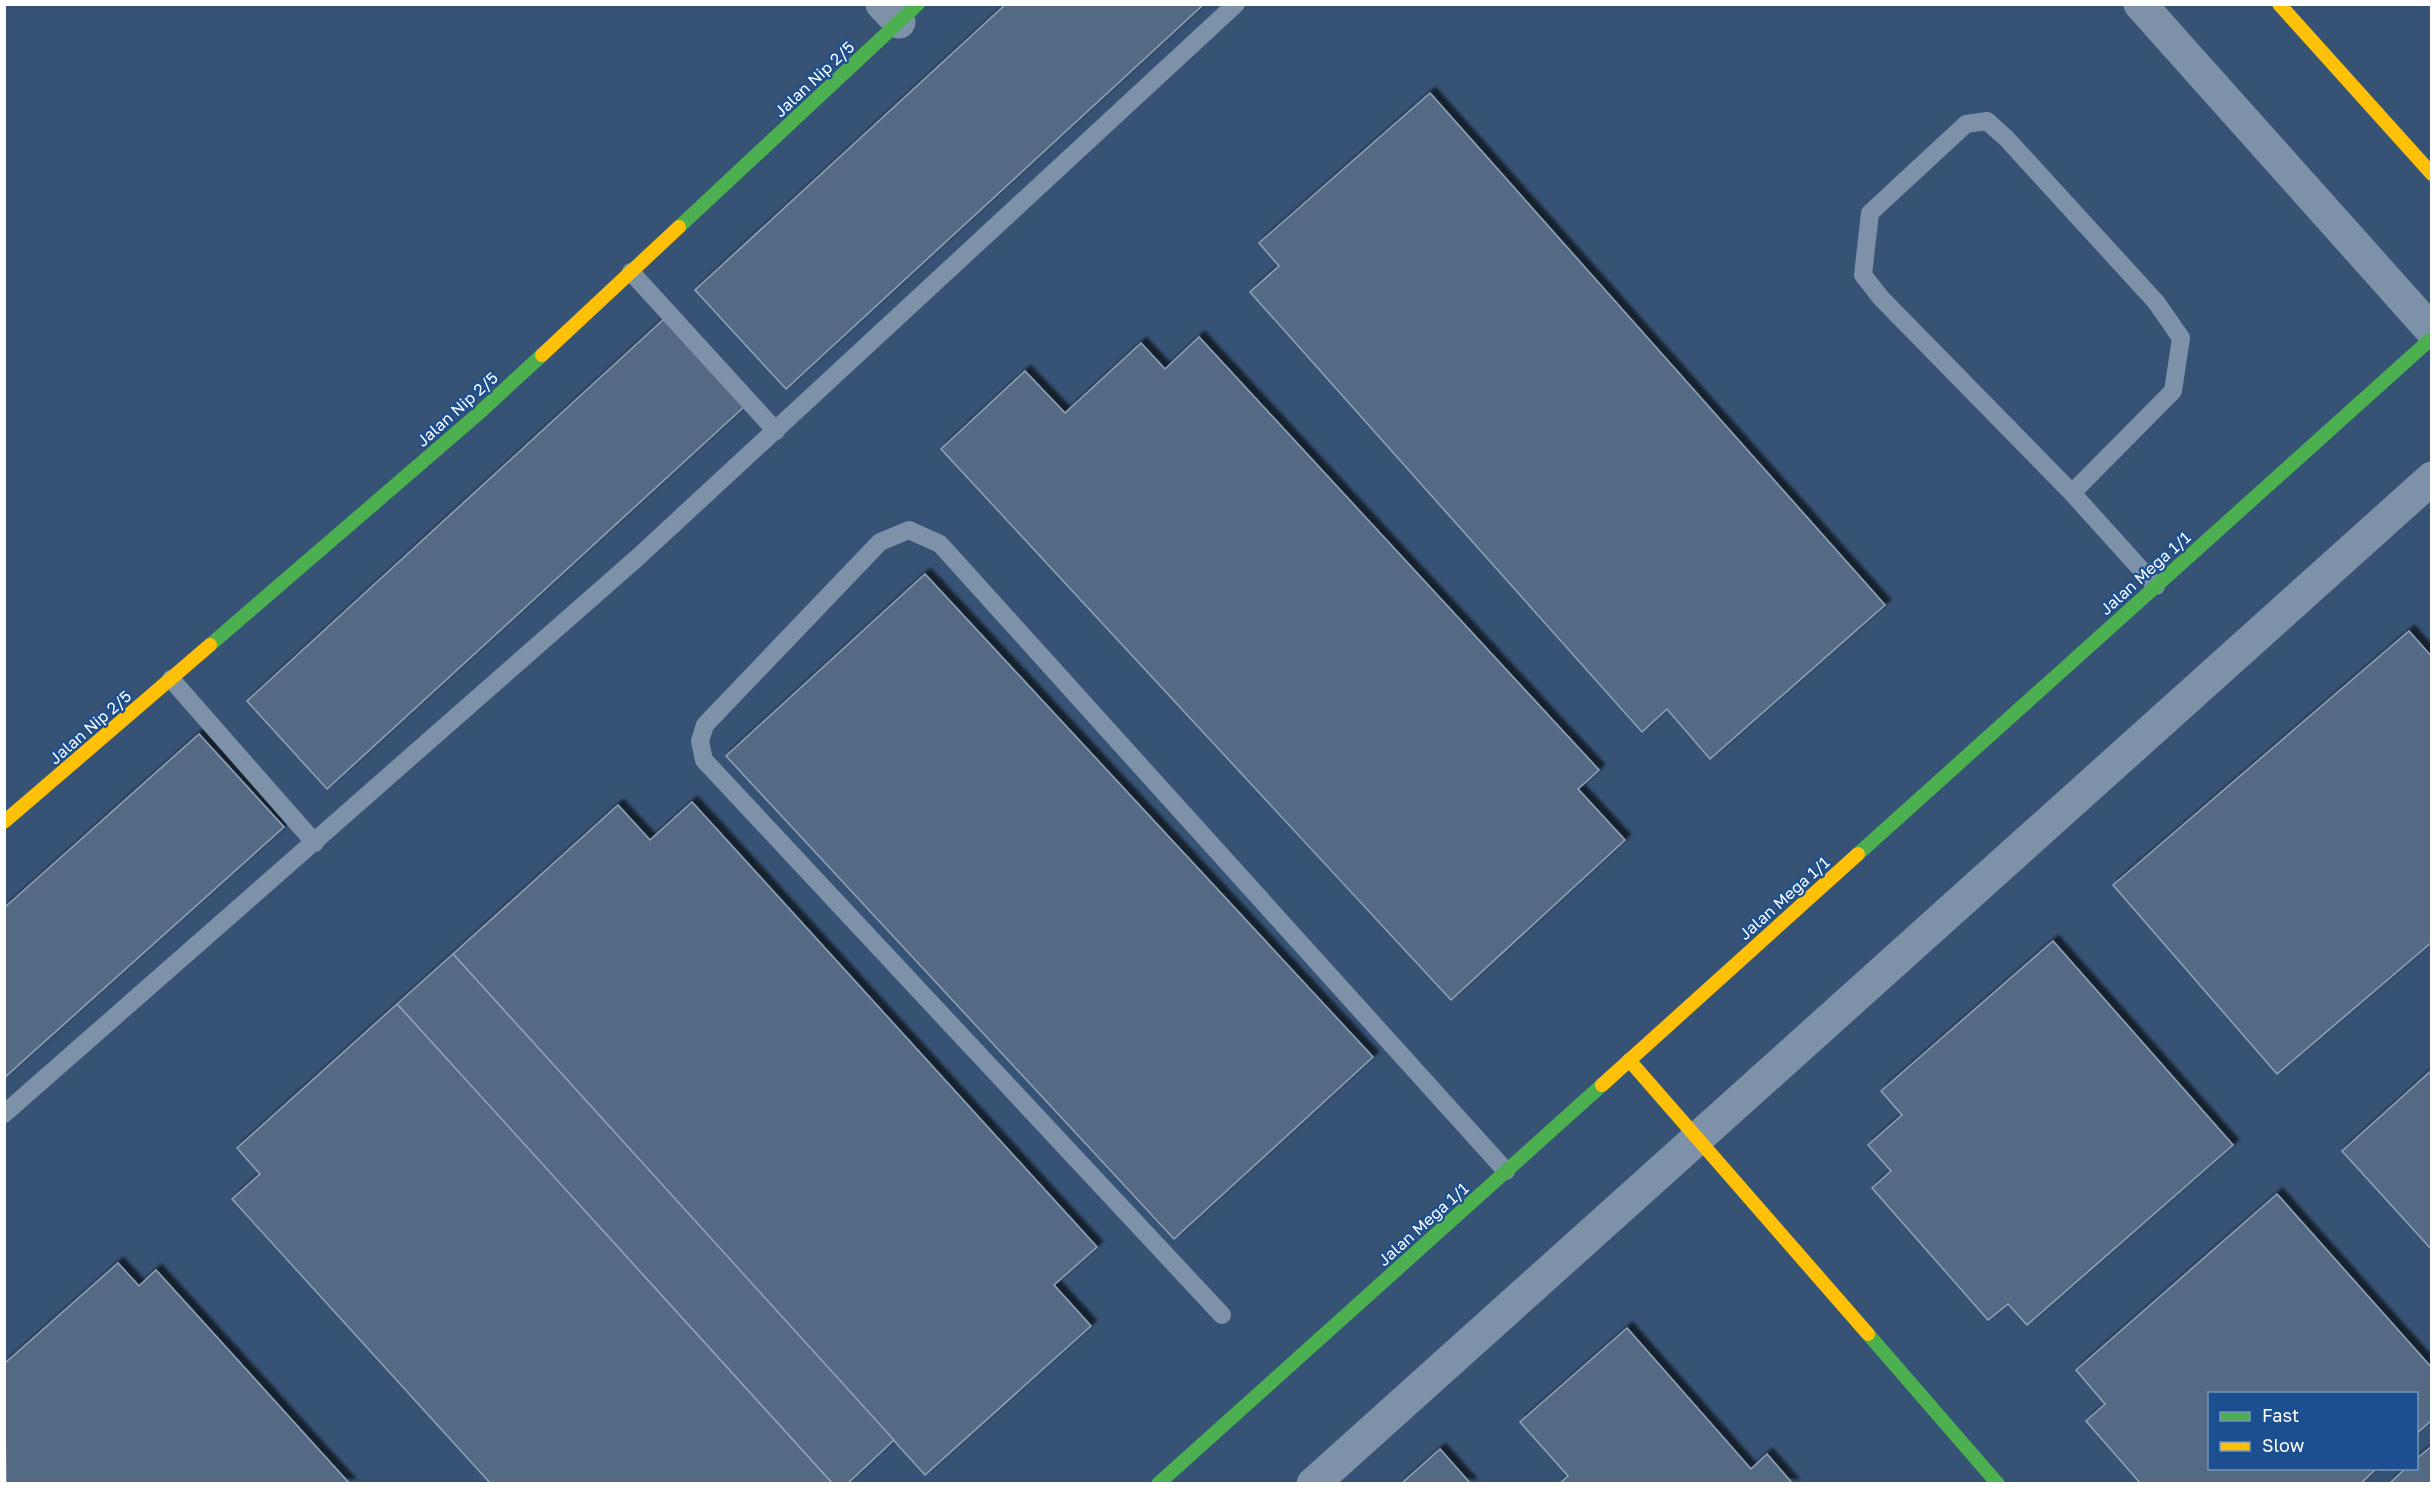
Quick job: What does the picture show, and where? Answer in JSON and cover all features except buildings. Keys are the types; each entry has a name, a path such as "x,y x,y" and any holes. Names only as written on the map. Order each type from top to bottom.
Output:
{"street":[{"path":"2140,4 2432,331"},
{"path":"2279,4 2432,174"},
{"name":"Jalan Nip 2/5","path":"4,822 478,414 631,272 900,10"},
{"name":"Jalan Mega 1/1","path":"1158,1484 2432,338"},
{"path":"1313,1484 2432,478"},
{"path":"1629,1060 1998,1484"}],"lane":[{"path":"4,1114 637,558 776,431 1228,7"},
{"path":"2072,493 2173,391 2181,338 2156,302 2006,138 1987,121 1966,124 1870,213 1863,275 1881,298 2072,493 2156,586"},
{"path":"631,272 776,431"},
{"path":"1222,1315 704,760 700,741 705,725 880,542 909,530 940,544 1506,1171"},
{"path":"171,679 315,843"}],"traffic: fast":[{"path":"679,227 918,4"},
{"path":"1858,854 2432,338"},
{"path":"210,645 478,414 542,355"},
{"path":"1158,1484 1602,1085"},
{"path":"1868,1334 1998,1484"}],"traffic: slow":[{"path":"2279,4 2432,174"},
{"path":"542,355 679,227"},
{"path":"4,822 210,645"},
{"path":"1602,1085 1858,854"},
{"path":"1629,1060 1868,1334"}]}
